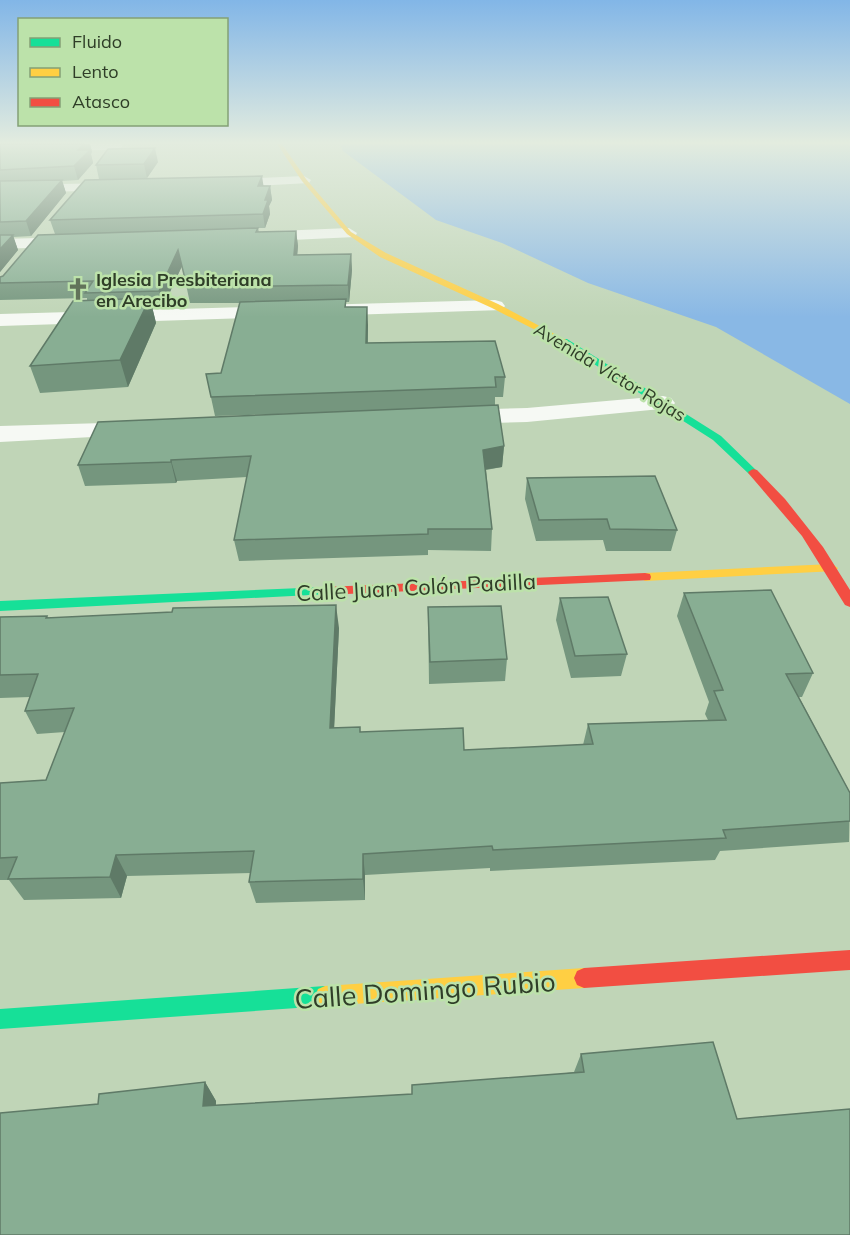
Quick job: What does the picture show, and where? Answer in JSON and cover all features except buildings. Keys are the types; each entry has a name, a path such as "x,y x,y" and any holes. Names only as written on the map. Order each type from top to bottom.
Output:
{"street":[{"path":"68,207 72,202"},
{"name":"Avenida Víctor Rojas","path":"322,202 349,233 392,259 495,306 579,349 717,438 769,488 832,568 850,602"},
{"path":"23,261 53,225"},
{"path":"235,237 349,233"},
{"path":"0,244 96,241"},
{"path":"0,320 495,306"},
{"path":"432,418 527,415 663,403"},
{"path":"0,434 168,428"},
{"name":"Calle Juan Colón Padilla","path":"0,606 832,568"},
{"name":"Calle Domingo Rubio","path":"0,1019 850,960"}],"water":[{"path":"411,202 850,202 850,404 716,327 588,283 502,243 436,220"}],"traffic: fast":[{"path":"564,341 717,438 753,472"},
{"path":"0,606 325,591"},
{"path":"0,1019 325,996"}],"traffic: slow":[{"path":"322,202 349,233 383,255 495,306 564,341"},
{"path":"645,577 832,568"},
{"path":"325,996 584,978"}],"traffic: jam":[{"path":"753,472 807,533 850,602"},
{"path":"325,591 645,577"},
{"path":"584,978 850,960"}],"place":[{"name":"Iglesia Presbiteriana en Arecibo","path":"78,289"}]}
